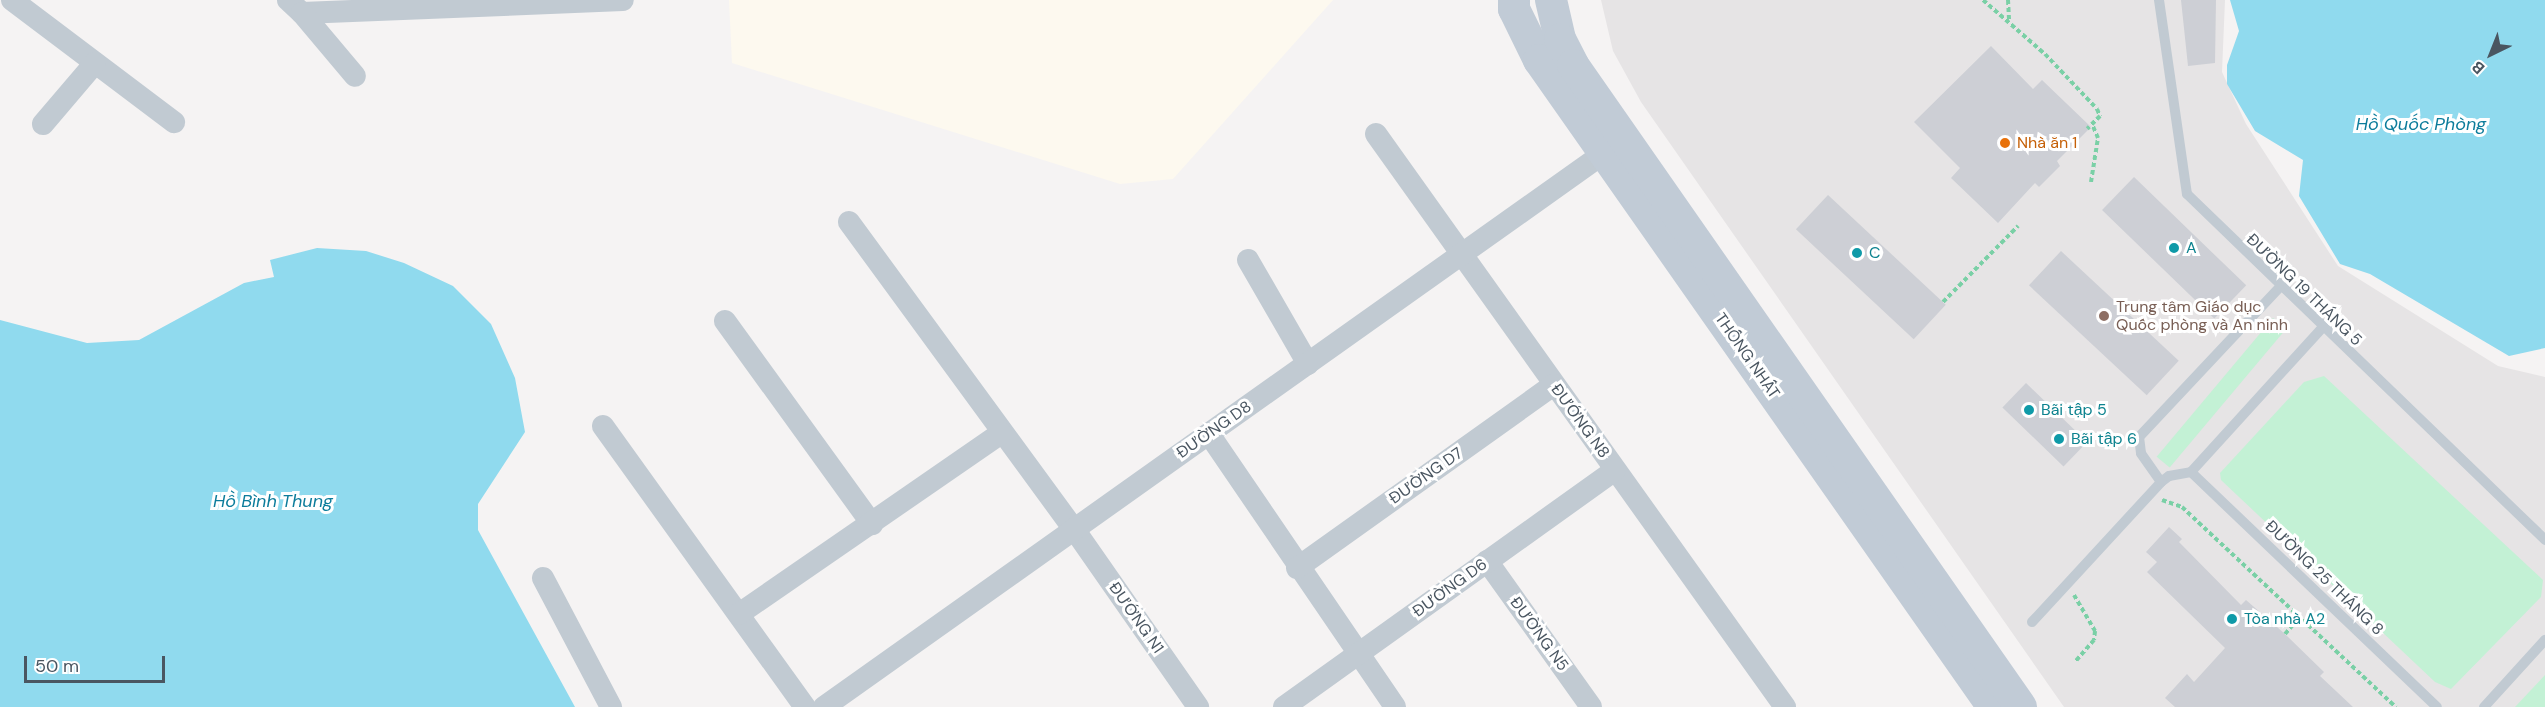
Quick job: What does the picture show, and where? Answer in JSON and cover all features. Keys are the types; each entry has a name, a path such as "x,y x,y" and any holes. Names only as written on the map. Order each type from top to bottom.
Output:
{"main road":[{"name":"THỐNG NHẤT","path":"1514,0 1514,9 1539,60 1995,700"},
{"name":"THỐNG NHẤT","path":"1551,0 1560,39 1573,65 1995,700"}],"street":[{"path":"12,0 174,122"},
{"path":"295,6 623,0"},
{"path":"295,6 355,76"},
{"path":"43,124 95,63"},
{"name":"ĐƯỚNG N8","path":"1376,134 1785,707"},
{"name":"ĐƯỜNG D8","path":"824,707 1604,153"},
{"name":"ĐƯỚNG N1","path":"849,222 1074,530 1198,707"},
{"path":"1248,260 1308,364"},
{"path":"725,321 872,524"},
{"name":"ĐƯỜNG D7","path":"1298,568 1554,384"},
{"path":"603,426 805,707"},
{"path":"739,614 1001,433"},
{"path":"1209,434 1298,568 1395,707"},
{"name":"ĐƯỜNG D6","path":"1284,707 1616,470"},
{"name":"ĐƯỜNG N5","path":"1487,561 1591,707"},
{"path":"543,578 610,707"}],"lane":[{"name":"ĐƯỜNG 19 THÁNG 5","path":"2159,0 2187,194 2322,328 2545,540"},
{"path":"2161,482 2140,453 2139,437 2280,287"},
{"path":"2032,622 2161,482 2169,476 2191,472 2322,328"},
{"name":"ĐƯỜNG 25 THÁNG 8","path":"2191,472 2436,707"},
{"path":"2484,707 2545,640"}],"path":[{"path":"1983,0 2008,21 2097,109 2100,116 2087,129"},
{"path":"2008,0 2008,21"},
{"path":"2091,182 2098,138 2092,124"},
{"path":"1943,302 2018,226"},
{"path":"2152,506 2159,500 2182,507 2396,707"},
{"path":"2070,589 2095,631 2094,640 2076,661"},
{"path":"2285,634 2300,617"}],"shaded area":[{"path":"729,0 1333,0 1173,179 1120,184 732,63"},
{"name":"Trung tâm Giáo dục Quốc phòng và An ninh","path":"1601,0 2225,0 2222,72 2246,124 2338,266 2498,366 2545,377 2545,707 2064,707 1641,102 1613,51"}],"green space":[{"path":"2273,318 2286,329 2170,468 2157,457"},
{"path":"2324,376 2543,580 2541,597 2451,689 2435,682 2221,480 2220,473 2304,382"},
{"path":"2545,675 2545,707 2515,707"}],"water":[{"name":"Hồ Quốc Phòng","path":"2230,0 2545,0 2545,348 2509,356 2370,274 2340,264 2299,196 2303,160 2255,131 2227,84 2227,65 2239,31"},
{"name":"Hồ Bình Thung","path":"317,248 366,251 404,263 453,286 491,324 515,378 525,432 478,504 478,530 575,707 0,707 0,320 87,343 139,340 244,283 274,277 270,260"}],"building":[{"path":"2181,0 2216,0 2215,63 2188,66"},
{"name":"Nhà ăn 1","path":"1991,46 2033,89 2042,80 2091,127 2057,161 2060,166 2039,187 2035,183 1998,223 1951,178 1960,168 1914,122"},
{"name":"A","path":"2134,177 2246,285 2214,318 2102,210"},
{"name":"C","path":"1828,195 1946,305 1914,339 1796,229"},
{"path":"2061,251 2179,361 2147,395 2029,285"},
{"path":"2026,383 2087,442 2064,467 2002,407"},
{"name":"Tòa nhà A2","path":"2169,527 2182,539 2179,542 2241,605 2246,600 2285,634 2324,672 2320,676 2353,707 2175,707 2165,698 2187,674 2194,682 2225,648 2147,572 2157,562 2146,552"}],"place":[{"name":"Nhà ăn 1","path":"2005,143"},
{"name":"A","path":"2174,248"},
{"name":"C","path":"1857,253"},
{"name":"Trung tâm Giáo dục Quốc phòng và An ninh","path":"2104,316"},
{"name":"Bãi tập 5","path":"2029,410"},
{"name":"Bãi tập 6","path":"2059,439"},
{"name":"Tòa nhà A2","path":"2232,619"}]}
